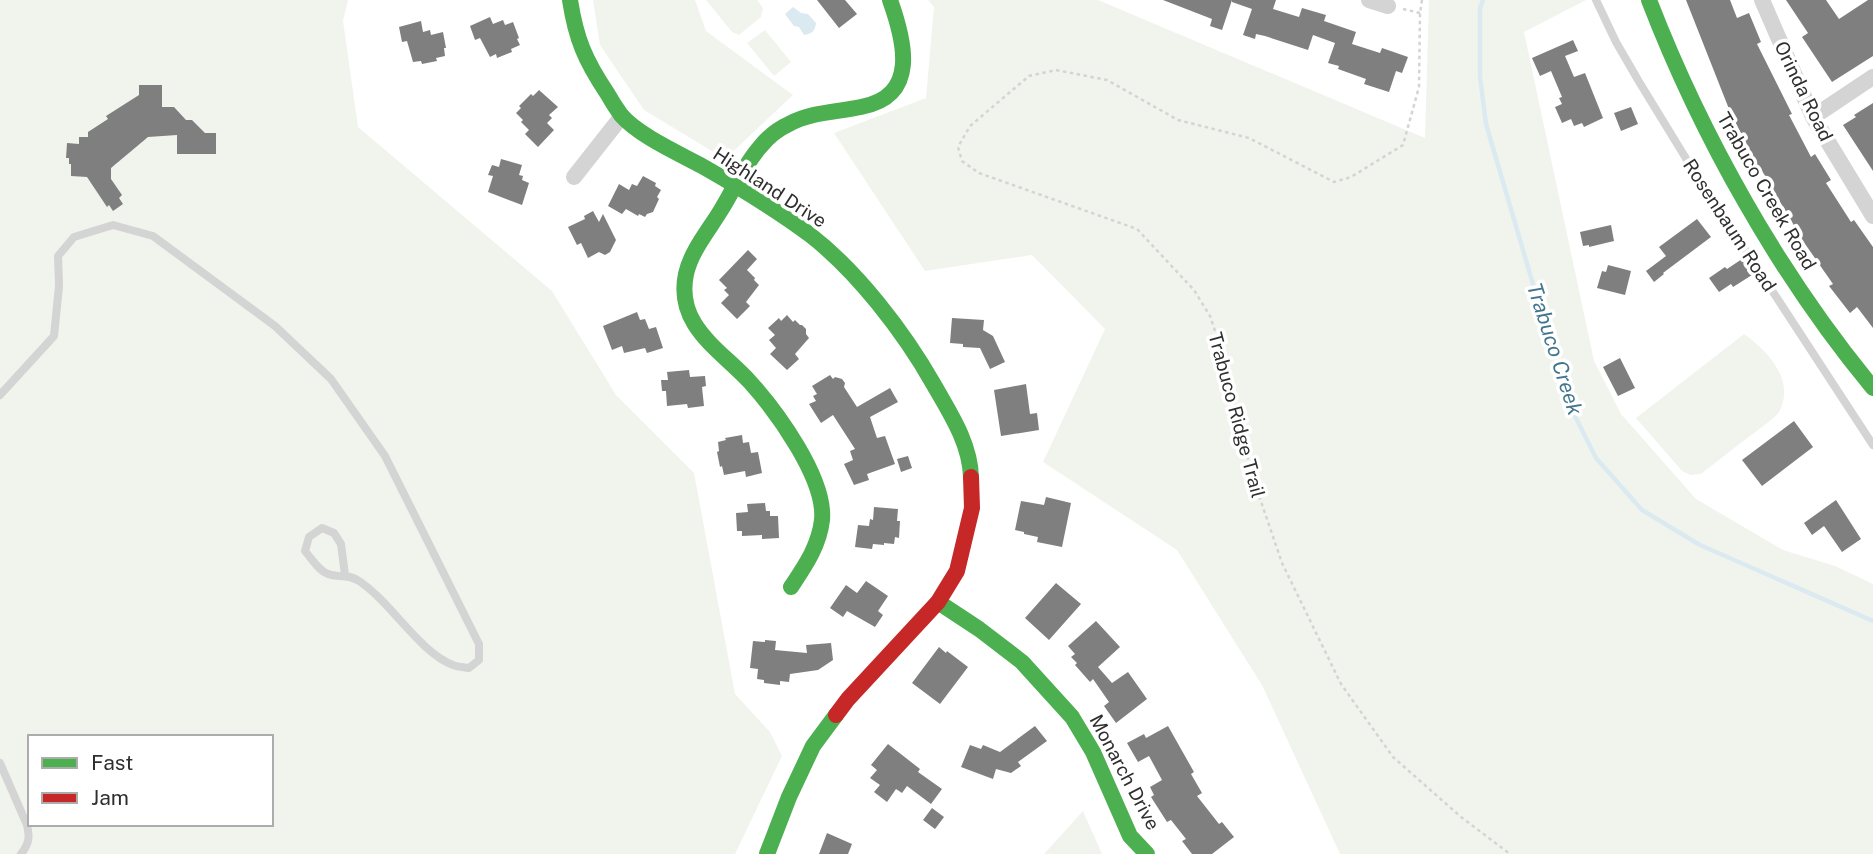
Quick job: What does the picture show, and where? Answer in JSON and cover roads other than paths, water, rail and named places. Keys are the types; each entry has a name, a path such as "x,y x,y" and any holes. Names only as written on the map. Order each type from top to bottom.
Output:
{"street":[{"name":"Highland Drive","path":"570,0 574,28 589,66 622,116 645,134 734,184 811,236 845,267 885,312 925,369 961,433 971,469 972,508 957,571 938,602 848,699 813,746 767,854"},
{"path":"791,587 817,544 822,515 816,488 803,457 783,424 749,381 707,343 692,323 684,300 686,272 734,184 755,152 779,129 802,117 873,104 886,98 897,86 903,61 900,25 890,0"},
{"path":"1369,0 1388,6"},
{"name":"Trabuco Creek Road","path":"1649,0 1691,100 1753,215 1814,311 1873,388"},
{"name":"Orinda Road","path":"1762,0 1813,117 1873,216"},
{"path":"1813,117 1873,77"},
{"path":"574,177 622,116"},
{"name":"Monarch Drive","path":"938,602 979,629 1021,662 1072,717 1093,752 1130,836 1147,854"}],"lane":[{"name":"Rosenbaum Road","path":"1596,0 1632,71 1690,165 1873,445"},
{"path":"0,395 54,336 59,286 58,256 74,237 113,225 153,236 275,327 331,379 384,456 479,644 479,660 469,668 452,664 434,654 380,598 357,579 327,574 317,565 305,551 309,537 322,528 334,533 341,544 345,575"},
{"path":"0,763 30,835 28,845 21,854"}],"waterway":[{"name":"Trabuco Creek","path":"1483,0 1480,8 1480,77 1486,124 1567,400 1596,458 1642,510 1700,545 1873,621"}]}
